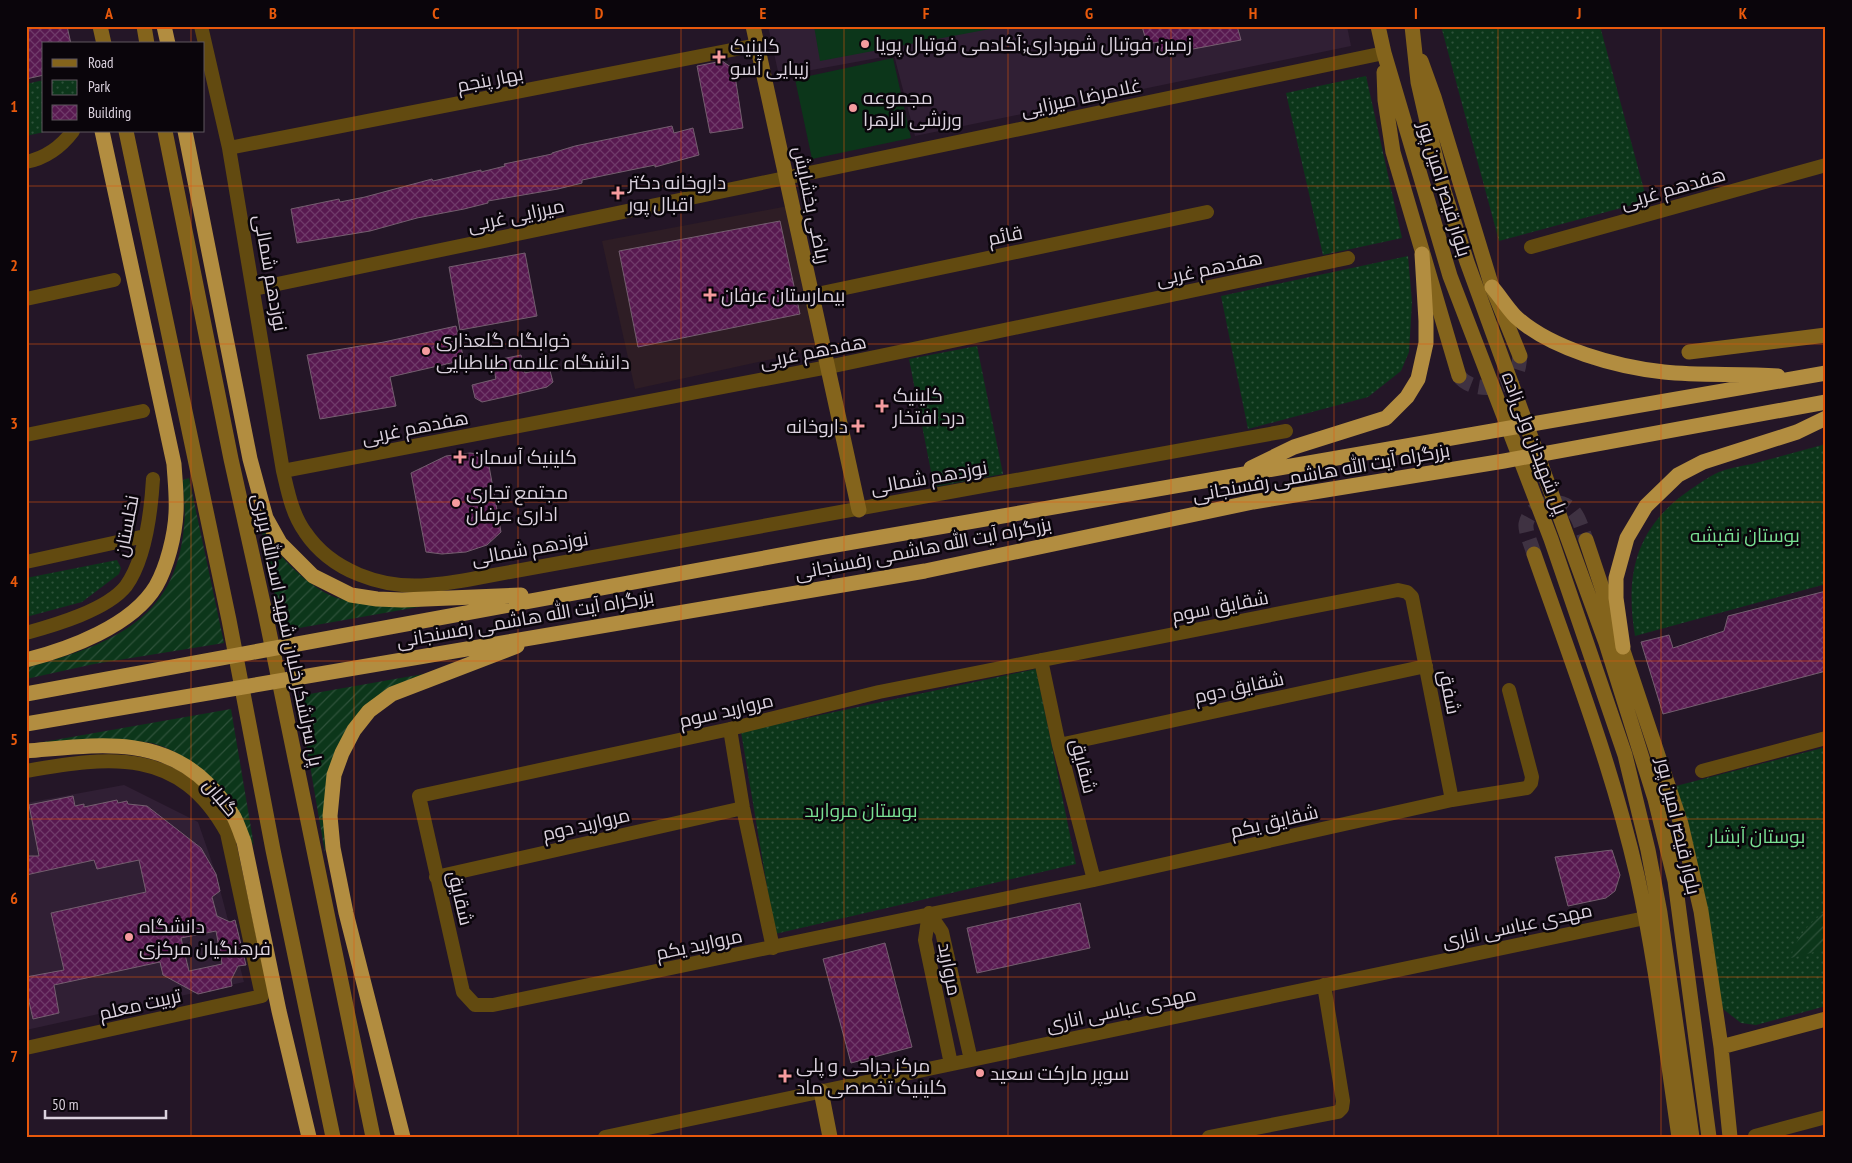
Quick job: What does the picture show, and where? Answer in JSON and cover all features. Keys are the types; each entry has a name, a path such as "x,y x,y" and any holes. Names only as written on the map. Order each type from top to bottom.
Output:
{"highway":[{"path":"164,26 168,42"},
{"path":"26,660 49,654 84,640 113,627 129,614 156,586 174,534 176,512 174,464 102,132"},
{"path":"185,132 250,459 266,518 280,544 313,576 351,595 402,600 575,593"},
{"path":"1235,476 1294,447 1386,418 1407,397 1418,379 1426,343 1422,254"},
{"path":"1492,286 1514,316 1529,327 1554,342 1615,363 1663,372 1751,374 1799,378"},
{"name":"بزرگراه آیت الله هاشمی رفسنجانی","path":"26,694 844,544 1826,373"},
{"name":"بزرگراه آیت الله هاشمی رفسنجانی","path":"26,724 925,571 1253,502 1504,461 1826,402"},
{"path":"1623,647 1616,598 1616,578 1627,538 1646,506 1678,475 1703,462 1797,432 1826,418"},
{"path":"403,1137 355,950 333,848 330,796 334,775 342,753 354,730 369,711 392,694 546,635"},
{"path":"26,751 126,746 151,750 178,760 198,774 216,792 233,816 244,842 279,1011 309,1137"}],"main road":[{"path":"100,26 104,42"},
{"path":"144,26 147,42"},
{"name":"ریاضی بخشایش","path":"753,26 859,510"},
{"name":"بلوار قیصر امین پور","path":"1378,26 1384,53 1450,276 1482,361"},
{"path":"1412,33 1434,96 1492,286 1520,356"},
{"name":"بلوار قیصر امین پور","path":"1412,33 1418,82 1444,191 1466,262 1502,356"},
{"path":"1384,53 1384,100 1393,152 1460,376"},
{"path":"126,132 229,620 275,860 334,1137"},
{"name":"پل سرلشکر خلبان شهید اسدالله بربری","path":"166,132 229,449 265,612 373,1137"},
{"path":"1689,352 1826,335"},
{"name":"پل شهیدان ولی‌زاده","path":"1502,356 1567,535"},
{"name":"پل شهیدان ولی‌زاده","path":"1482,361 1551,539"},
{"name":"بلوار قیصر امین پور","path":"1567,535 1629,712 1655,798 1673,872 1710,1137"},
{"name":"بلوار قیصر امین پور","path":"1551,539 1625,755 1648,850 1660,913 1692,1137"},
{"path":"1586,540 1681,824 1701,911 1721,1047 1730,1137"},
{"path":"1534,554 1597,737 1629,842 1645,918 1679,1137"},
{"path":"1721,1047 1826,1019"},
{"path":"821,1091 830,1137"}],"street":[{"name":"نوزدهم شمالی","path":"201,26 205,42"},
{"name":"نوزدهم شمالی","path":"205,43 229,148 283,471 290,502 304,532 318,548 335,562 367,578 397,584 427,585 478,578 1286,431"},
{"name":"بهار پنجم","path":"229,148 757,46"},
{"name":"غلامرضا میرزایی","path":"786,178 1384,53"},
{"path":"26,162 38,160 52,152 65,142 72,132"},
{"name":"هفدهم غربی","path":"1531,247 1826,165"},
{"name":"میرزایی غربی","path":"254,289 786,178"},
{"name":"قائم","path":"812,295 1207,212"},
{"name":"هفدهم غربی","path":"283,471 828,368 1348,258"},
{"path":"26,299 114,280"},
{"path":"26,435 143,410"},
{"name":"نخلستان","path":"26,633 61,623 99,607 124,587 137,568 151,509 152,479"},
{"path":"26,562 145,536"},
{"name":"شقایق سوم","path":"1041,660 1398,590 1407,592"},
{"name":"شفق","path":"1407,592 1412,597 1452,800"},
{"name":"مروارید سوم","path":"419,796 730,729 879,692 1041,660"},
{"name":"شقایق","path":"1041,660 1059,745 1094,880"},
{"name":"شقایق دوم","path":"1059,745 1426,666"},
{"name":"شقایق یکم","path":"929,913 1094,880 1452,800 1527,788 1531,783 1532,777 1509,690"},
{"path":"730,729 743,808 773,948"},
{"path":"1702,771 1826,738"},
{"name":"گلبان","path":"26,771 96,762 135,763 151,766 177,776 205,802 216,814 227,834 262,996"},
{"name":"شقایق","path":"419,796 463,992 475,1005"},
{"name":"مروارید دوم","path":"436,877 743,808"},
{"name":"مروارید یکم","path":"475,1005 493,1005 773,948 929,913"},
{"name":"مروارید","path":"929,913 942,932 971,1060"},
{"name":"مروارید","path":"929,913 924,940 951,1064"},
{"name":"مهدی عباسی اناری","path":"605,1137 1645,918"},
{"path":"1209,1137 1338,1112 1342,1108 1343,1101 1324,985"},
{"name":"تربیت معلم","path":"26,1048 262,996"},
{"path":"1755,1136 1826,1117"}],"shaded area":[{"path":"768,26 1347,26 1351,46 915,136 894,55 779,76"},
{"name":"بیمارستان عرفان","path":"788,206 818,349 635,389 602,241"},
{"name":"دانشگاه فرهنگیان مرکزی","path":"124,785 198,822 216,874 244,982 26,1030 26,803"}],"green space":[{"name":"زمین فوتبال شهرداری;آکادمی فوتبال پویا","path":"814,26 1006,26 820,61"},
{"path":"1441,26 1600,26 1647,201 1499,241"},
{"name":"مجموعه ورزشی الزهرا","path":"893,58 911,138 812,159 795,79"},
{"path":"1366,76 1402,238 1323,255 1286,93"},
{"path":"42,80 42,132 44,132 26,136 26,84"},
{"path":"1408,256 1412,302 1409,352 1401,371 1368,397 1248,429 1221,296"},
{"path":"977,346 1003,474 934,487 909,359"},
{"name":"بوستان نقیشه","path":"1826,444 1826,584 1635,636 1632,614 1633,574 1645,538 1669,506 1719,472"},
{"path":"189,478 224,643 94,664 26,679 26,668 84,650 109,639 132,625 152,607 167,586 178,559 185,520 183,480"},
{"path":"259,518 277,551 293,569 324,592 335,597 357,602 381,604 441,603 282,631"},
{"path":"117,560 121,568 119,574 82,602 26,617 26,578"},
{"path":"452,669 374,700 324,805 325,853 298,696"},
{"name":"بوستان مروارید","path":"1036,669 1076,864 775,934 741,732"},
{"path":"231,709 254,846 235,810 177,753 164,747 137,741 94,740 26,745"},
{"name":"بوستان آبشار","path":"1826,747 1826,1006 1756,1025 1741,1023 1723,1009 1676,786"},
{"path":"1826,911 1826,949 1791,958 1796,944 1804,931"}],"building":[{"path":"26,26 67,26 71,42 42,42 42,75 26,79"},
{"path":"1142,26 1237,26 1241,40 1161,55 1159,42 1147,44"},
{"path":"722,61 734,69 743,128 710,133 697,66"},
{"path":"672,126 674,133 693,128 699,155 655,167 655,165 582,180 582,183 558,189 488,201 488,203 417,218 370,231 297,243 291,209 339,199 340,202 365,197 432,179 433,181 481,170 481,172 505,166 504,164 552,154 575,146"},
{"path":"780,221 800,314 638,347 619,251"},
{"path":"525,253 537,316 460,330 449,267"},
{"path":"456,326 464,360 390,377 396,406 320,419 307,355 384,342"},
{"path":"521,355 525,373 549,367 553,382 547,387 482,402 475,398 472,385 496,379 492,361"},
{"name":"مجتمع تجاری اداری عرفان","path":"470,453 487,455 501,532 487,545 466,552 442,554 426,552 411,473 446,456"},
{"path":"1826,591 1826,671 1663,714 1641,642 1669,635 1673,648 1724,631 1728,616"},
{"name":"دانشگاه فرهنگیان مرکزی","path":"73,796 75,806 84,804 84,807 117,800 118,803 127,801 128,804 147,806 201,848 216,874 220,891 212,897 217,916 230,922 235,920 246,965 238,966 231,980 232,986 198,994 163,975 160,962 54,985 59,1013 33,1019 28,997 26,998 26,977 64,970 51,913 146,892 139,860 97,869 94,860 26,875 26,856 39,856 29,805","holes":["216,931 222,964 189,971 181,938"]},
{"path":"1612,850 1620,875 1615,891 1606,898 1568,906 1555,857"},
{"path":"1080,903 1090,948 977,973 967,928"},
{"path":"885,943 912,1047 851,1063 823,959"}],"tunnel":[{"path":"1459,376 1471,385 1487,388 1496,387 1510,380 1516,373 1520,356"},
{"path":"1534,554 1526,524 1532,512 1551,503 1564,505 1573,511 1586,540"}],"place":[{"name":"زمین فوتبال شهرداری;آکادمی فوتبال پویا","path":"865,44"},
{"name":"کلینیک زیبایی آسو","path":"719,57"},
{"name":"مجموعه ورزشی الزهرا","path":"853,108"},
{"name":"داروخانه دکتر اقبال پور","path":"618,193"},
{"name":"بیمارستان عرفان","path":"710,295"},
{"name":"خوابگاه گلعذاری دانشگاه علامه طباطبایی","path":"426,351"},
{"name":"کلینیک درد افتخار","path":"882,406"},
{"name":"داروخانه","path":"858,426"},
{"name":"کلینیک آسمان","path":"460,457"},
{"name":"مجتمع تجاری اداری عرفان","path":"456,503"},
{"name":"دانشگاه فرهنگیان مرکزی","path":"129,937"},
{"name":"سوپر مارکت سعید","path":"980,1073"},
{"name":"مرکز جراحی و پلی کلینیک تخصصی ماد","path":"785,1076"}]}
